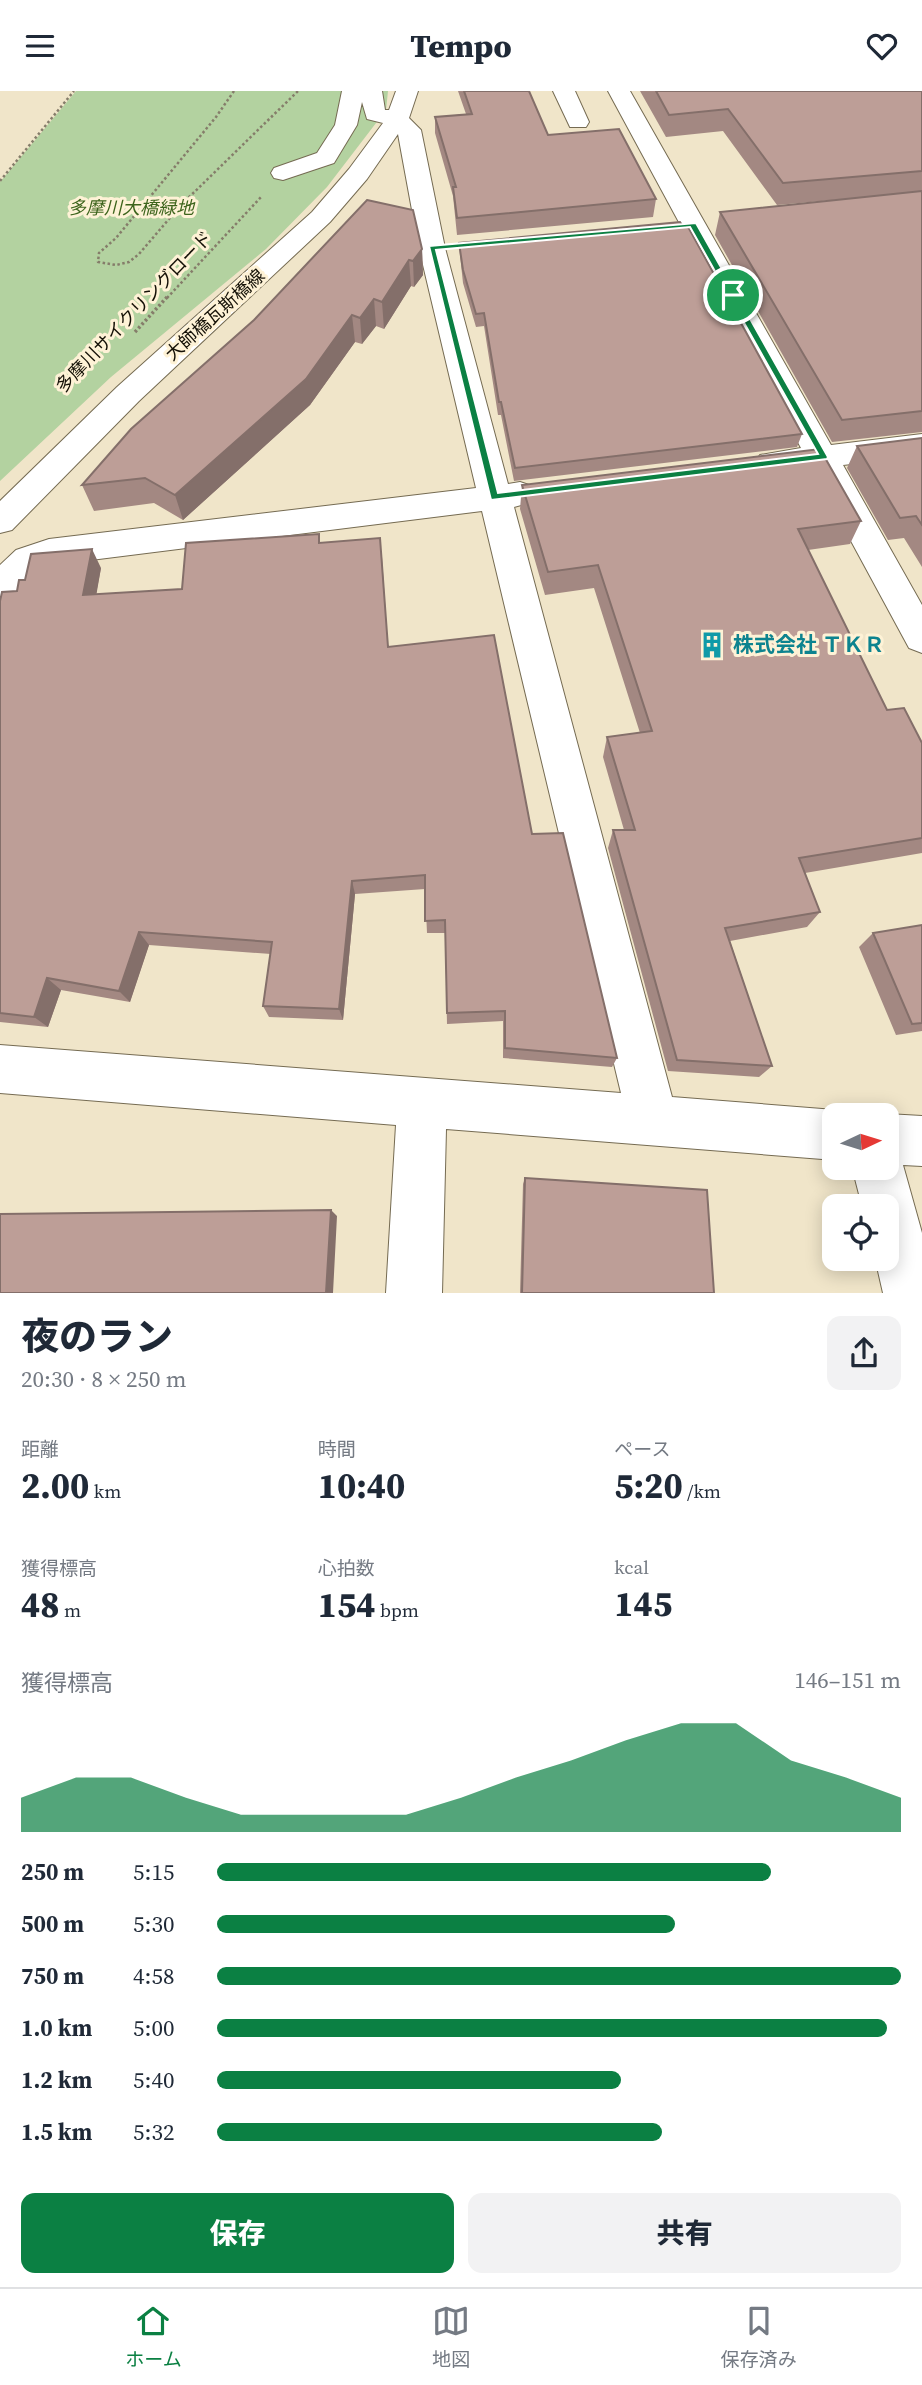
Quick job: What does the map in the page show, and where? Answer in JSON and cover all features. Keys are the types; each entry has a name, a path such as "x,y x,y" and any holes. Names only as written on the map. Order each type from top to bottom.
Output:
{"street":[{"path":"283,173 326,158 346,125 354,91"},
{"path":"371,91 375,114 402,105 446,246 494,497 653,1121"},
{"path":"564,91 578,122"},
{"path":"620,91 922,638"},
{"name":"大師橋瓦斯橋線","path":"0,521 128,394 321,217 358,174 402,105"},
{"path":"741,467 922,445"},
{"path":"0,586 28,559 49,552 549,491"},
{"path":"0,1069 822,1134"},
{"path":"414,1293 422,1103"},
{"path":"900,1140 922,1141"},
{"path":"881,1180 911,1293"}],"path":[{"path":"0,181 74,91"},
{"path":"234,91 216,117 124,228 99,253 98,262 116,265 129,262 139,254 181,205 298,91"},
{"name":"多摩川サイクリングロード","path":"127,341 283,173"}],"green space":[{"name":"多摩川大橋緑地","path":"76,91 388,91 386,110 327,187 266,249 111,377 0,481 0,182"}],"building":[{"path":"464,91 529,91 548,135 619,129 656,199 457,218 453,187 456,187 435,117 472,114"},
{"path":"656,91 922,91 922,171 783,183 728,109 669,115"},
{"path":"922,191 922,411 842,420 720,212"},
{"path":"367,200 413,210 422,249 413,261 409,260 382,302 374,299 360,318 352,315 306,379 175,495 145,478 82,485 131,429 254,320"},
{"path":"680,222 687,225 802,434 515,468 499,402 484,313 476,314 463,270 459,243"},
{"path":"922,438 922,525 916,516 900,518 857,446"},
{"path":"820,449 861,521 798,529 887,710 904,708 922,743 922,838 799,858 820,912 725,928 772,1066 677,1060 613,830 635,830 607,737 652,731 598,565 548,572 522,485"},
{"path":"319,534 319,543 380,538 388,647 494,635 532,834 563,833 617,1058 505,1048 505,1011 447,1013 445,920 425,921 425,875 352,881 339,1009 263,1006 272,942 139,932 119,991 47,978 34,1017 0,1013 2,592 17,591 19,580 25,580 31,554 92,549 83,595 182,589 186,543"},
{"path":"922,925 922,1023 912,1024 873,933"},
{"path":"525,1178 707,1190 714,1293 522,1293"},
{"path":"331,1210 326,1293 0,1293 0,1214"}],"place":[{"name":"株式会社 ＴＫＲ","path":"712,645"}],"route":[{"path":"693,225 733,295 824,457 494,497 432,248 693,225"}]}
